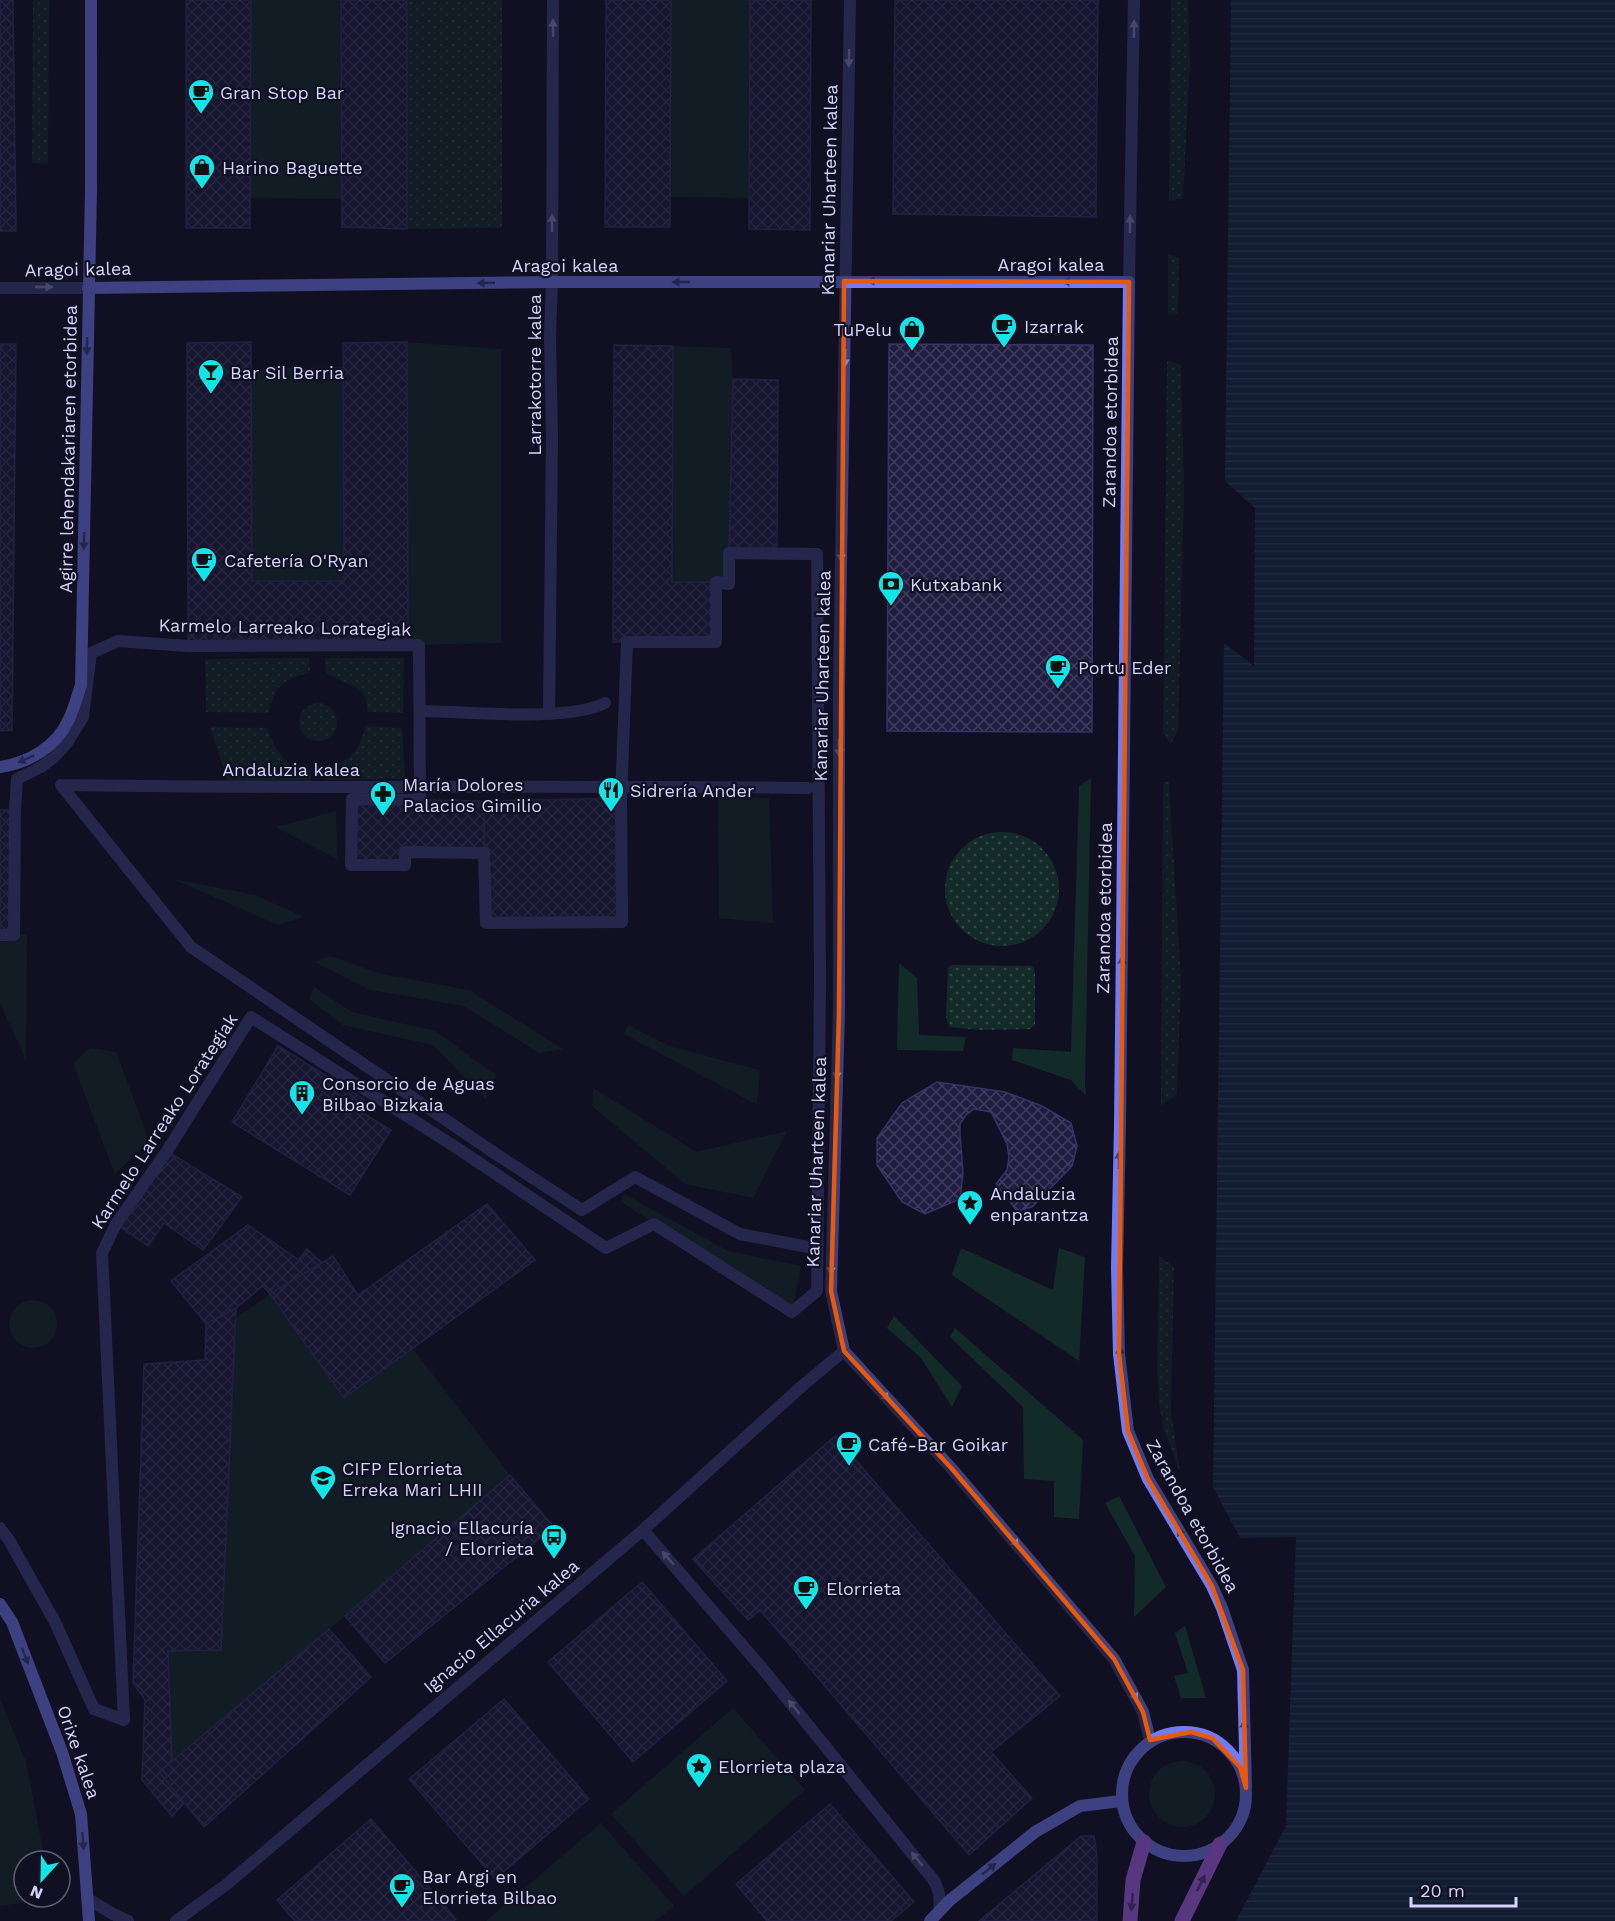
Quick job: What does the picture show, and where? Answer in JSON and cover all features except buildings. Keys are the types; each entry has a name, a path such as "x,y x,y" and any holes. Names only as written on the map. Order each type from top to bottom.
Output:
{"main road":[{"name":"Agirre lehendakariaren etorbidea","path":"0,767 26,760 50,746 68,722 81,685 91,190 91,0"},
{"name":"Aragoi kalea","path":"88,288 552,282 1129,282"},
{"name":"Zarandoa etorbidea","path":"1129,282 1117,1268 1119,1354 1128,1431 1148,1479 1212,1586 1243,1670 1246,1788"},
{"name":"Orixe kalea","path":"0,1604 12,1622 62,1752 81,1814 89,1921"},
{"path":"1191,1731 1212,1738 1228,1750 1240,1767 1246,1788 1244,1809 1235,1829 1220,1844 1202,1854 1181,1856 1162,1852 1144,1842 1133,1830 1125,1816 1121,1801 1122,1783 1127,1766 1137,1752 1150,1740 1170,1733 1191,1731"},
{"path":"930,1921 940,1910 1035,1832 1080,1806 1121,1801"},
{"path":"1130,1921 1133,1880 1144,1842"},
{"path":"1182,1921 1220,1844"}],"street":[{"name":"Larrakotorre kalea","path":"549,714 554,0"},
{"name":"Kanariar Uharteen kalea","path":"844,1352 831,1291 839,1012 839,689 850,0"},
{"name":"Zarandoa etorbidea","path":"1129,282 1134,0"},
{"name":"Aragoi kalea","path":"0,288 88,288"},
{"name":"Karmelo Larreako Lorategiak","path":"0,935 14,935 17,779 41,767 66,744 83,717 91,653 118,641 188,646 419,645 420,800 352,799 351,865 405,865 405,852 484,853 486,923 622,922 621,786 627,642 716,642 716,582 729,584 729,553 818,554 820,981 817,1290 792,1312 654,1224 606,1248 454,1146 251,1017 167,1151 116,1224 102,1253 124,1720 94,1709 55,1622 0,1528"},
{"path":"425,711 549,714 593,709 605,703"},
{"name":"Andaluzia kalea","path":"808,788 621,786 219,788 61,785 190,947 582,1210 634,1177 740,1234 813,1248"},
{"name":"Ignacio Ellacuria kalea","path":"176,1921 227,1884 643,1530 802,1386 844,1352"},
{"path":"844,1352 952,1469 1114,1659 1143,1712 1150,1740"},
{"path":"643,1530 762,1668 935,1882 939,1893 940,1910"},
{"path":"88,1899 128,1921"}],"highlighted area":[{"path":"844,281 1129,282 1119,1354 1128,1431 1148,1479 1212,1586 1243,1670 1246,1788 1240,1767 1212,1738 1191,1732 1150,1740 1143,1712 1114,1659 952,1469 844,1351 831,1291 839,1012"}],"green space":[{"path":"33,0 49,0 48,164 32,163"},
{"path":"251,0 341,0 343,199 250,198"},
{"path":"407,0 502,0 502,228 407,229"},
{"path":"671,0 750,0 749,198 671,197"},
{"path":"1171,0 1188,0 1190,63 1183,198 1169,201"},
{"path":"1168,254 1179,258 1178,314 1168,314"},
{"path":"407,342 501,349 501,643 408,645"},
{"path":"673,346 731,348 733,379 729,584 672,582"},
{"path":"1167,360 1181,365 1184,493 1178,731 1171,744 1163,733"},
{"path":"343,367 344,581 252,581 252,369"},
{"path":"309,658 310,673 293,678 282,685 274,696 268,713 206,712 205,659"},
{"path":"325,658 404,658 403,713 368,712 366,698 359,689 326,673"},
{"path":"318,703 331,709 337,722 331,735 318,741 305,735 299,722 305,709"},
{"path":"365,726 402,728 405,779 327,780 327,768 342,762 353,753 360,742"},
{"path":"210,727 267,728 282,756 294,765 310,770 311,783 228,782"},
{"path":"1091,778 1086,1096 1071,1080 1012,1060 1013,1048 1071,1052 1079,786"},
{"path":"1163,782 1169,782 1181,980 1177,1094 1161,1106"},
{"path":"718,795 769,798 773,923 719,918"},
{"path":"336,811 337,859 276,827"},
{"path":"1002,832 1024,837 1042,849 1054,867 1059,889 1054,911 1042,929 1024,941 1002,946 980,941 962,929 950,911 945,889 950,867 962,849 980,837"},
{"path":"173,879 255,895 304,917 278,925"},
{"path":"27,934 26,1060 0,1003 0,935"},
{"path":"330,956 381,974 469,990 563,1049 539,1053 464,1006 371,990 314,962"},
{"path":"899,963 917,978 919,1035 966,1037 963,1051 897,1050"},
{"path":"953,965 1033,966 1035,1025 1030,1029 982,1030 950,1027 946,1017 948,967"},
{"path":"314,987 352,1012 435,1031 496,1075 486,1100 433,1045 343,1025 309,999"},
{"path":"628,1025 669,1046 760,1070 757,1105 624,1034"},
{"path":"90,1048 116,1052 149,1141 115,1174 73,1064"},
{"path":"593,1088 697,1152 787,1131 753,1198 685,1184 592,1106"},
{"path":"624,1194 728,1251 801,1266 792,1312 621,1202"},
{"path":"961,1248 1053,1290 1059,1248 1085,1257 1079,1361 952,1275"},
{"path":"1159,1256 1174,1267 1171,1411 1180,1472 1163,1427 1159,1402 1157,1371"},
{"path":"270,1294 412,1348 510,1475 172,1760 168,1651 221,1650 236,1318"},
{"path":"33,1300 50,1307 57,1324 50,1341 33,1348 16,1341 9,1324 16,1307"},
{"path":"894,1316 962,1386 952,1407 921,1358 887,1328"},
{"path":"955,1328 1083,1440 1079,1519 1054,1517 1054,1481 1024,1479 1023,1407 950,1337"},
{"path":"1119,1496 1166,1587 1134,1617 1135,1556 1105,1503"},
{"path":"1185,1626 1206,1698 1181,1698 1174,1676 1188,1673 1175,1633"},
{"path":"0,1699 26,1762 43,1849 12,1849 12,1904 0,1906"},
{"path":"733,1708 805,1790 684,1896 611,1814"},
{"path":"1176,1761 1188,1761 1200,1766 1210,1776 1215,1794 1213,1807 1200,1822 1188,1827 1176,1827 1164,1822 1154,1812 1149,1800 1149,1788 1154,1776 1164,1766"},
{"path":"601,1823 674,1906 655,1921 486,1921"}],"water":[{"path":"1231,0 1615,0 1615,1921 1236,1921 1286,1826 1296,1537 1240,1538 1213,1487 1224,643 1254,666 1255,508 1225,481"}],"place":[{"name":"Gran Stop Bar","path":"201,115"},
{"name":"Harino Baguette","path":"202,190"},
{"name":"Izarrak","path":"1004,349"},
{"name":"TuPelu","path":"912,352"},
{"name":"Bar Sil Berria","path":"211,395"},
{"name":"Cafetería O'Ryan","path":"204,583"},
{"name":"Kutxabank","path":"891,607"},
{"name":"Portu Eder","path":"1058,690"},
{"name":"Sidrería Ander","path":"611,813"},
{"name":"María Dolores Palacios Gimilio","path":"383,817"},
{"name":"Consorcio de Aguas Bilbao Bizkaia","path":"302,1116"},
{"name":"Andaluzia enparantza","path":"970,1226"},
{"name":"Café-Bar Goikar","path":"849,1467"},
{"name":"CIFP Elorrieta Erreka Mari LHII","path":"323,1501"},
{"name":"Ignacio Ellacuría / Elorrieta","path":"554,1560"},
{"name":"Elorrieta","path":"806,1611"},
{"name":"Elorrieta plaza","path":"699,1789"},
{"name":"Bar Argi en Elorrieta Bilbao","path":"402,1909"}]}
